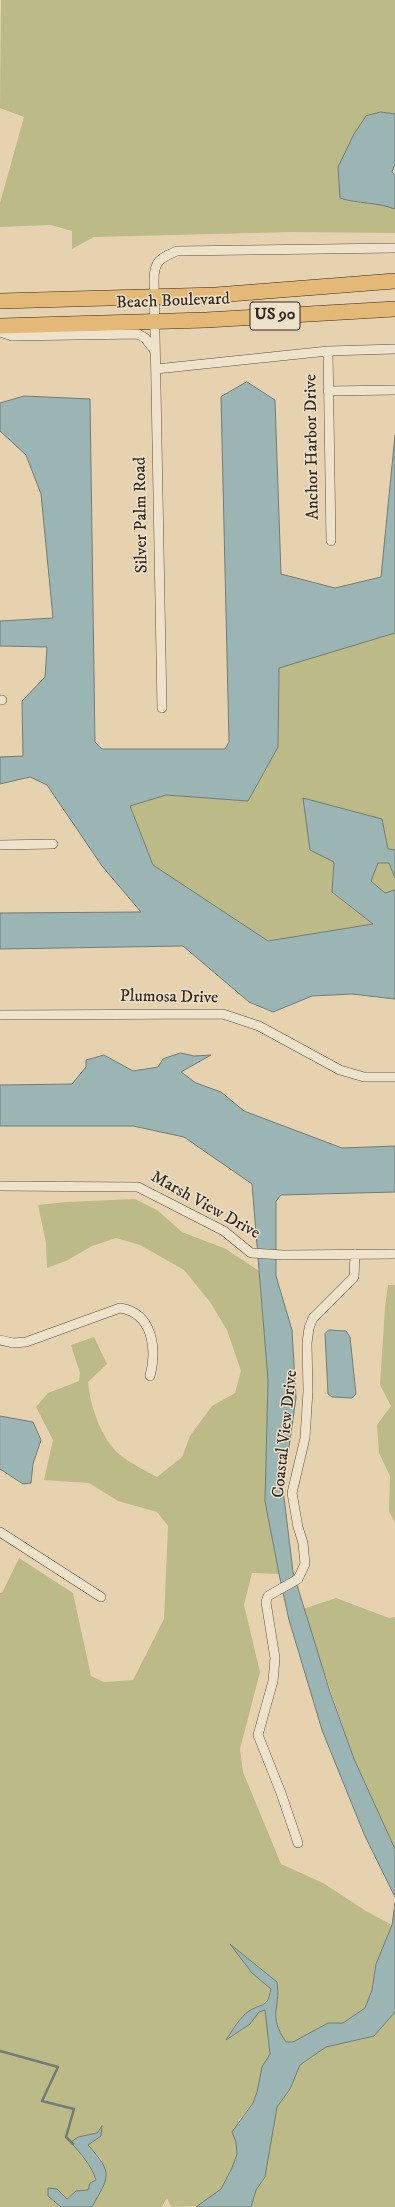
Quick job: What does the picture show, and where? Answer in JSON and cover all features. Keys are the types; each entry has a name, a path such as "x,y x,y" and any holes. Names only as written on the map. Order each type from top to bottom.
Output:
{"highway":[{"name":"US 90","path":"0,301 154,298 275,292 395,282"},
{"path":"0,309 88,308 112,299"},
{"name":"Beach Boulevard","path":"0,326 155,322 395,309"}],"street":[{"name":"Silver Palm Road","path":"162,708 154,298 155,267 160,258 177,251 395,248"},
{"path":"0,332 12,336 138,334 145,338 155,351"},
{"path":"156,369 328,351 395,350"},
{"name":"Anchor Harbor Drive","path":"328,351 331,541"},
{"path":"328,391 395,390"},
{"path":"0,845 53,844"},
{"name":"Plumosa Drive","path":"0,1015 223,1014 259,1026 340,1070 364,1077 395,1078"},
{"name":"Marsh View Drive","path":"0,1186 138,1187 224,1231 251,1253 283,1255 395,1254"},
{"name":"Coastal View Drive","path":"298,1843 281,1793 258,1735 273,1681 275,1658 266,1602 268,1596 298,1579 305,1564 303,1543 298,1527 292,1493 305,1438 309,1363 307,1343 308,1328 313,1318 354,1276 355,1254"},
{"path":"0,1340 13,1343 26,1342 120,1308 131,1310 142,1318 152,1341 154,1360 150,1376"},
{"path":"0,1532 100,1596"}],"shaded area":[{"path":"1,0 395,0 395,114 381,112 353,202 382,204 395,209 395,233 293,232 94,237 72,249 72,231 51,225 0,227 0,203 24,117 0,108"},
{"path":"395,633 395,850 388,850 334,862 332,892 373,924 268,941 153,865 130,806 166,795 248,801 278,747 279,668"},
{"path":"378,863 389,863 395,878 395,890 385,893 371,881"},
{"path":"135,1199 157,1210 182,1232 226,1249 259,1271 268,1380 265,1501 279,1574 252,1573 244,1605 260,1672 240,1749 243,1772 281,1864 323,1883 366,1911 392,1925 376,1964 372,1990 365,2008 343,2023 328,2023 293,2042 286,2042 277,2025 277,1982 232,1946 252,1973 271,1988 266,2002 249,2011 237,2024 227,2039 250,2024 259,2012 266,2010 270,2054 262,2067 257,2092 253,2103 238,2121 238,2154 232,2168 221,2189 198,2206 171,2207 167,2198 162,2207 92,2207 95,2200 102,2160 88,2145 101,2136 101,2127 97,2133 78,2137 81,2156 89,2163 96,2180 88,2190 76,2191 67,2199 57,2189 54,2201 61,2207 0,2207 0,1593 2,1593 19,1558 73,1593 91,1676 104,1682 133,1680 164,1619 168,1526 157,1512 118,1501 89,1483 44,1480 53,1440 36,1407 48,1393 79,1381 80,1373 71,1345 94,1337 107,1364 88,1382 89,1392 99,1424 110,1444 117,1452 132,1463 157,1477 182,1457 190,1436 212,1406 235,1393 241,1371 227,1330 210,1302 184,1270 140,1245 116,1238 92,1246 68,1260 47,1268 46,1243 38,1205 66,1202"},
{"path":"388,1285 395,1285 395,1523 389,1511 390,1476 379,1453 377,1425 391,1406 380,1385 385,1307"},
{"path":"336,1598 389,1618 395,1617 395,1849 354,1759 303,1609"},
{"path":"395,2012 395,2207 251,2207 256,2190 265,2177 277,2107 290,2089 300,2065 326,2047 374,2036"}],"water":[{"path":"381,112 395,114 395,164 392,172 395,175 395,209 340,198 338,167 354,134 366,116"},
{"path":"247,382 275,400 281,574 335,588 381,577 395,435 395,633 279,668 278,747 248,801 166,795 130,806 153,865 268,941 373,924 332,892 334,862 310,850 303,798 382,819 388,849 395,850 395,878 389,863 378,863 371,881 385,893 395,890 395,999 352,994 312,996 273,1012 249,1002 183,946 0,949 0,913 141,912 102,866 47,785 30,777 0,784 0,757 23,756 22,701 45,677 47,647 0,646 0,621 53,618 41,494 26,455 0,431 0,403 24,396 90,399 95,742 102,749 225,749 229,742 221,397"},
{"path":"181,1053 194,1056 211,1055 181,1072 196,1083 221,1092 244,1111 342,1148 395,1146 395,1192 281,1195 276,1201 276,1276 292,1330 296,1398 283,1489 293,1572 330,1692 354,1759 395,1849 395,1897 364,1834 322,1730 289,1620 279,1574 265,1501 268,1380 252,1184 184,1137 133,1126 0,1126 0,1085 72,1084 86,1067 86,1060 104,1055 133,1071 158,1067 163,1059"},
{"path":"329,1330 346,1331 350,1337 356,1394 352,1398 332,1397 328,1394 325,1334"},
{"path":"0,1416 33,1422 41,1440 33,1464 31,1483 23,1484 0,1469"},
{"path":"395,1903 395,2012 374,2036 326,2047 300,2065 290,2089 277,2107 265,2177 256,2190 251,2207 196,2207 221,2189 232,2168 237,2154 236,2142 232,2132 253,2103 257,2092 262,2067 270,2054 265,2010 259,2012 250,2024 226,2040 242,2017 268,2000 271,1989 252,1973 230,1944 277,1982 277,2025 286,2042 293,2042 328,2023 343,2023 365,2008 372,1990 376,1964 392,1925"},
{"path":"102,2126 101,2136 88,2145 105,2169 106,2175 102,2188 92,2207 61,2207 48,2196 48,2188 57,2189 67,2199 76,2191 88,2190 90,2183 96,2180 89,2164 71,2142 78,2137 97,2133"}],"waterway":[{"path":"0,2051 58,2067 42,2101 74,2109 66,2137 73,2144"}]}
